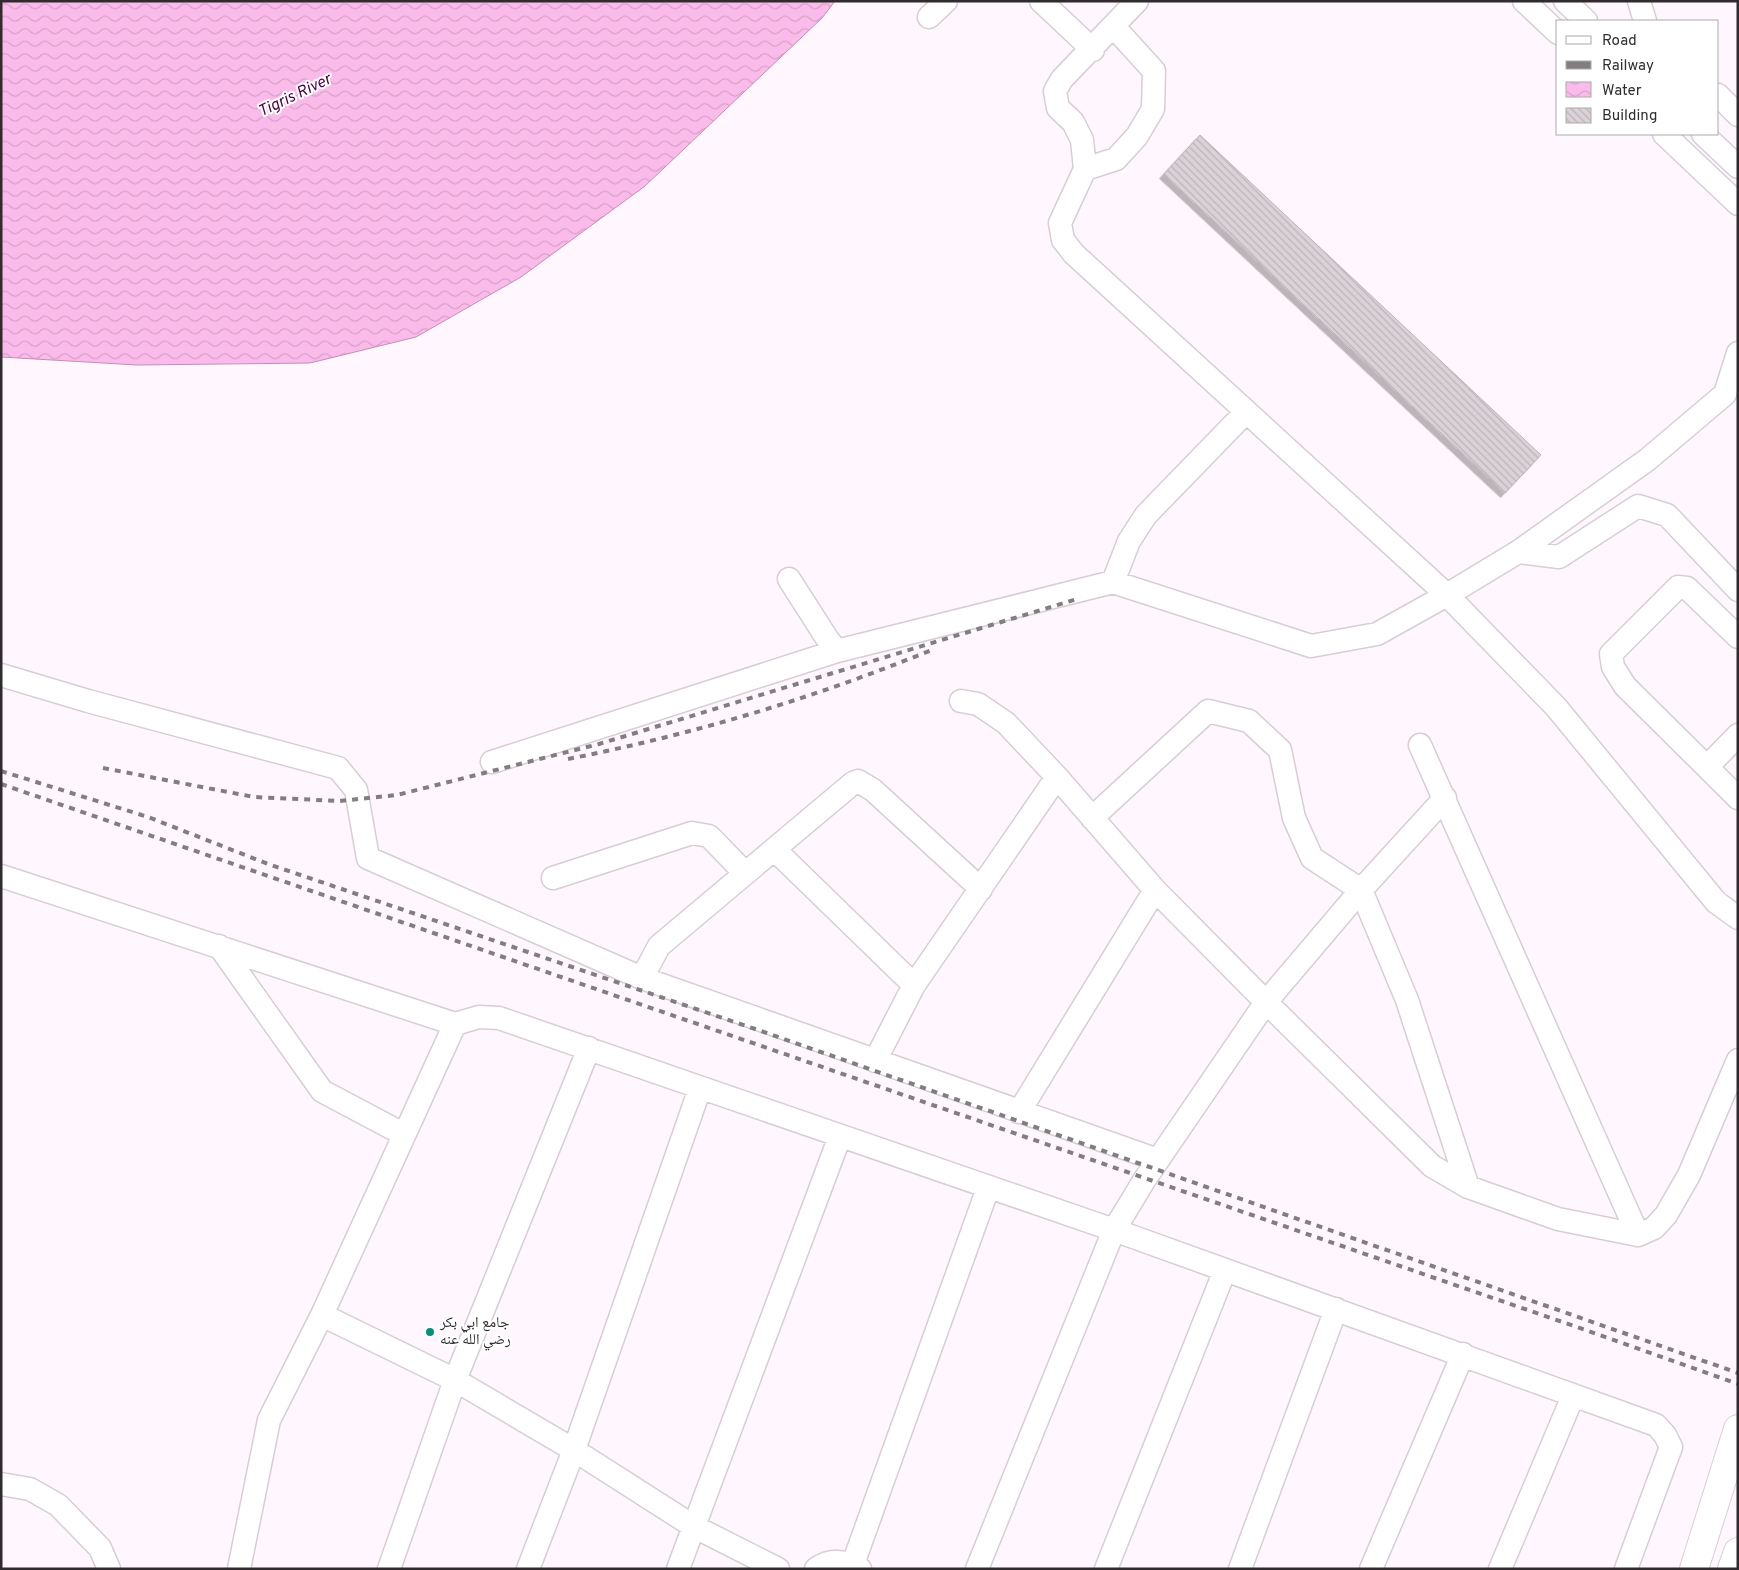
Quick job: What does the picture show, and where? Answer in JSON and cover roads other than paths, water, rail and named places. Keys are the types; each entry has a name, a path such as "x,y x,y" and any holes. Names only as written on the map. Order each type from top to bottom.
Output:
{"main road":[{"path":"1694,1569 1737,1432"},
{"path":"1732,1569 1738,1552"}],"street":[{"path":"929,16 946,1"},
{"path":"1041,1 1093,50"},
{"path":"1138,1 1093,50 1062,79 1055,91 1058,108 1073,122 1082,140 1085,170 1060,223 1063,240 1074,254 1447,595 1556,708 1716,902 1738,918"},
{"path":"1524,1 1556,31"},
{"path":"1565,1 1585,20"},
{"path":"1640,1 1646,20"},
{"path":"1085,170 1116,159 1137,136 1152,109 1154,71 1114,27"},
{"path":"1719,96 1738,115"},
{"path":"1665,135 1738,204"},
{"path":"1704,135 1738,167"},
{"path":"492,762 837,652 1113,582 1311,646 1377,634 1518,552 1647,460 1725,394 1738,353"},
{"path":"1113,582 1129,541 1146,515 1246,412"},
{"path":"1518,552 1559,557 1638,506 1667,515 1738,590"},
{"path":"789,578 837,652"},
{"path":"1738,637 1687,588 1678,587 1611,654 1613,667 1625,686 1738,798"},
{"path":"1,675 88,701 338,768 356,790 368,858 642,978 1158,1160"},
{"path":"961,701 978,704 1006,723 1057,777 1155,890 1266,1002 1432,1166 1468,1187 1558,1219 1638,1235 1654,1228 1666,1215 1689,1175 1738,1060"},
{"path":"1092,818 1208,711 1249,722 1280,750 1294,818 1312,858 1361,890 1407,1000 1468,1187"},
{"path":"1707,767 1738,735"},
{"path":"1420,745 1638,1235"},
{"path":"875,1061 914,985 1057,777"},
{"path":"642,978 659,946 853,783 862,782 980,889"},
{"path":"977,1569 1114,1230 1158,1160 1266,1002 1361,890 1445,798"},
{"path":"553,878 692,834 709,836 745,873"},
{"path":"775,850 914,985"},
{"path":"1,876 455,1024 479,1017 500,1018 1114,1230 1656,1425 1666,1435 1671,1447 1626,1569"},
{"path":"1019,1112 1155,890"},
{"path":"219,946 322,1091 403,1134"},
{"path":"239,1569 269,1420 322,1315 403,1134 455,1024"},
{"path":"389,1569 454,1380 590,1048"},
{"path":"528,1569 574,1450 700,1088"},
{"path":"678,1569 840,1136"},
{"path":"816,1569 830,1562 842,1561 857,1566 988,1188"},
{"path":"1106,1569 1225,1270"},
{"path":"1240,1569 1336,1309"},
{"path":"322,1315 454,1380 574,1450 693,1526 778,1569"},
{"path":"1371,1569 1463,1354"},
{"path":"1500,1569 1573,1396"},
{"path":"1,1484 30,1490 58,1506 100,1548 109,1569"}],"water":[{"name":"Tigris River","path":"1,1 835,1 822,18 645,186 521,277 416,337 310,363 137,365 1,357"}],"railway":[{"path":"103,768 254,797 340,801 397,795 599,744 1077,599"},
{"path":"568,759 662,738 754,713 799,699 934,649"},
{"path":"1,771 148,817 268,864 761,1031 1738,1373"},
{"path":"1,784 1738,1384"}],"place":[{"name":"جامع ابي بكر رضي الله عنه","path":"430,1332"}]}
